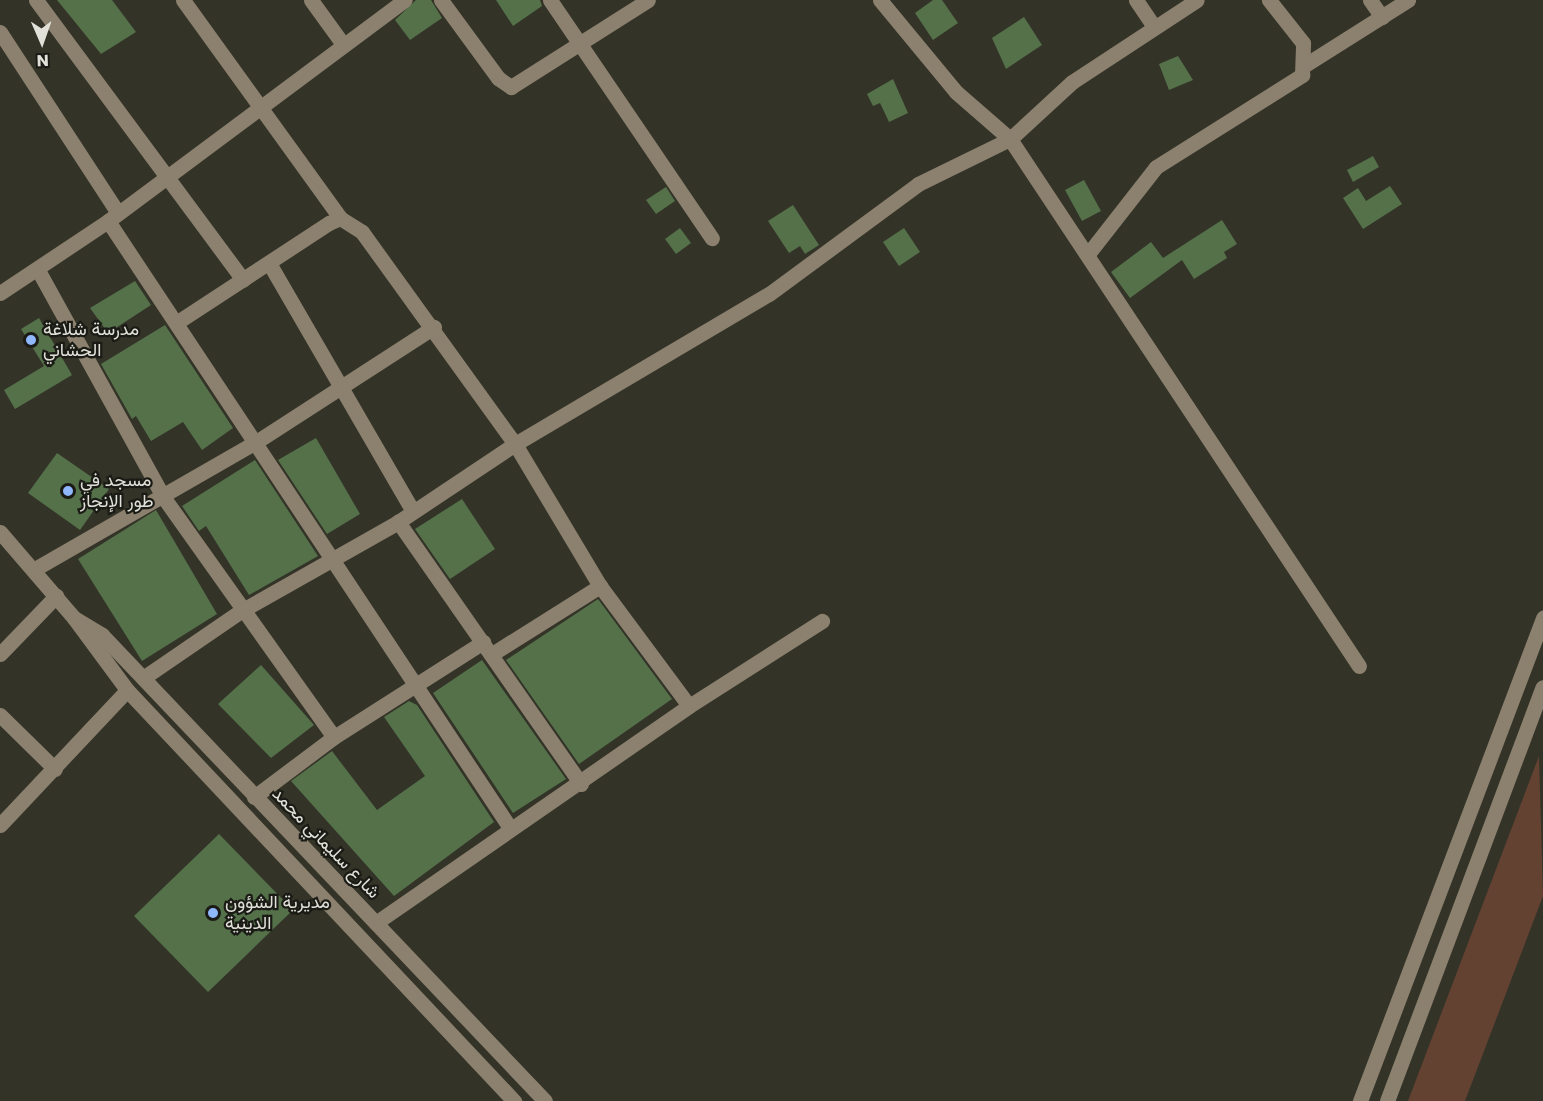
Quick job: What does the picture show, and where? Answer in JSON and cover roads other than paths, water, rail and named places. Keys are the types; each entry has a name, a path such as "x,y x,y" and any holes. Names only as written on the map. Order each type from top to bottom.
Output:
{"street":[{"path":"36,0 167,174 243,280"},
{"path":"183,0 257,108 340,218 379,248 515,444 600,586 689,706"},
{"path":"311,0 342,43"},
{"path":"0,293 38,270 113,217 342,43 405,0"},
{"path":"441,0 498,78 511,87 581,45 648,0"},
{"path":"550,0 712,238"},
{"path":"880,0 956,92 1010,139 1359,666"},
{"path":"1136,0 1154,27"},
{"path":"143,678 242,611 398,522 515,444 769,294 918,184 1010,139 1072,82 1197,0"},
{"path":"1269,0 1297,33 1305,65"},
{"path":"1370,0 1382,17"},
{"path":"1088,254 1156,167 1296,82 1305,65 1408,0"},
{"path":"0,32 176,323 510,828"},
{"path":"176,323 340,218"},
{"path":"269,263 342,384 413,511"},
{"path":"38,270 164,498 242,611 334,737"},
{"path":"33,570 164,498 256,442 342,384 434,327"},
{"path":"398,522 581,784"},
{"name":"شارع سليماني محمد","path":"0,532 75,618 127,690 514,1101"},
{"path":"254,797 334,737 416,688 600,586"},
{"path":"0,654 56,596"},
{"name":"شارع سليماني محمد","path":"75,618 95,630 143,678 545,1101"},
{"path":"1360,1101 1543,618"},
{"path":"376,923 510,828 581,784 689,706 822,621"},
{"path":"1386,1101 1543,687"},
{"path":"0,825 127,690"},
{"path":"0,715 55,769"}],"place":[{"name":"مدرسة شلاغة الحشاني","path":"31,340"},
{"name":"مسجد في طور الإنجاز","path":"68,491"},
{"name":"مديرية الشؤون الدينية","path":"213,913"}]}
